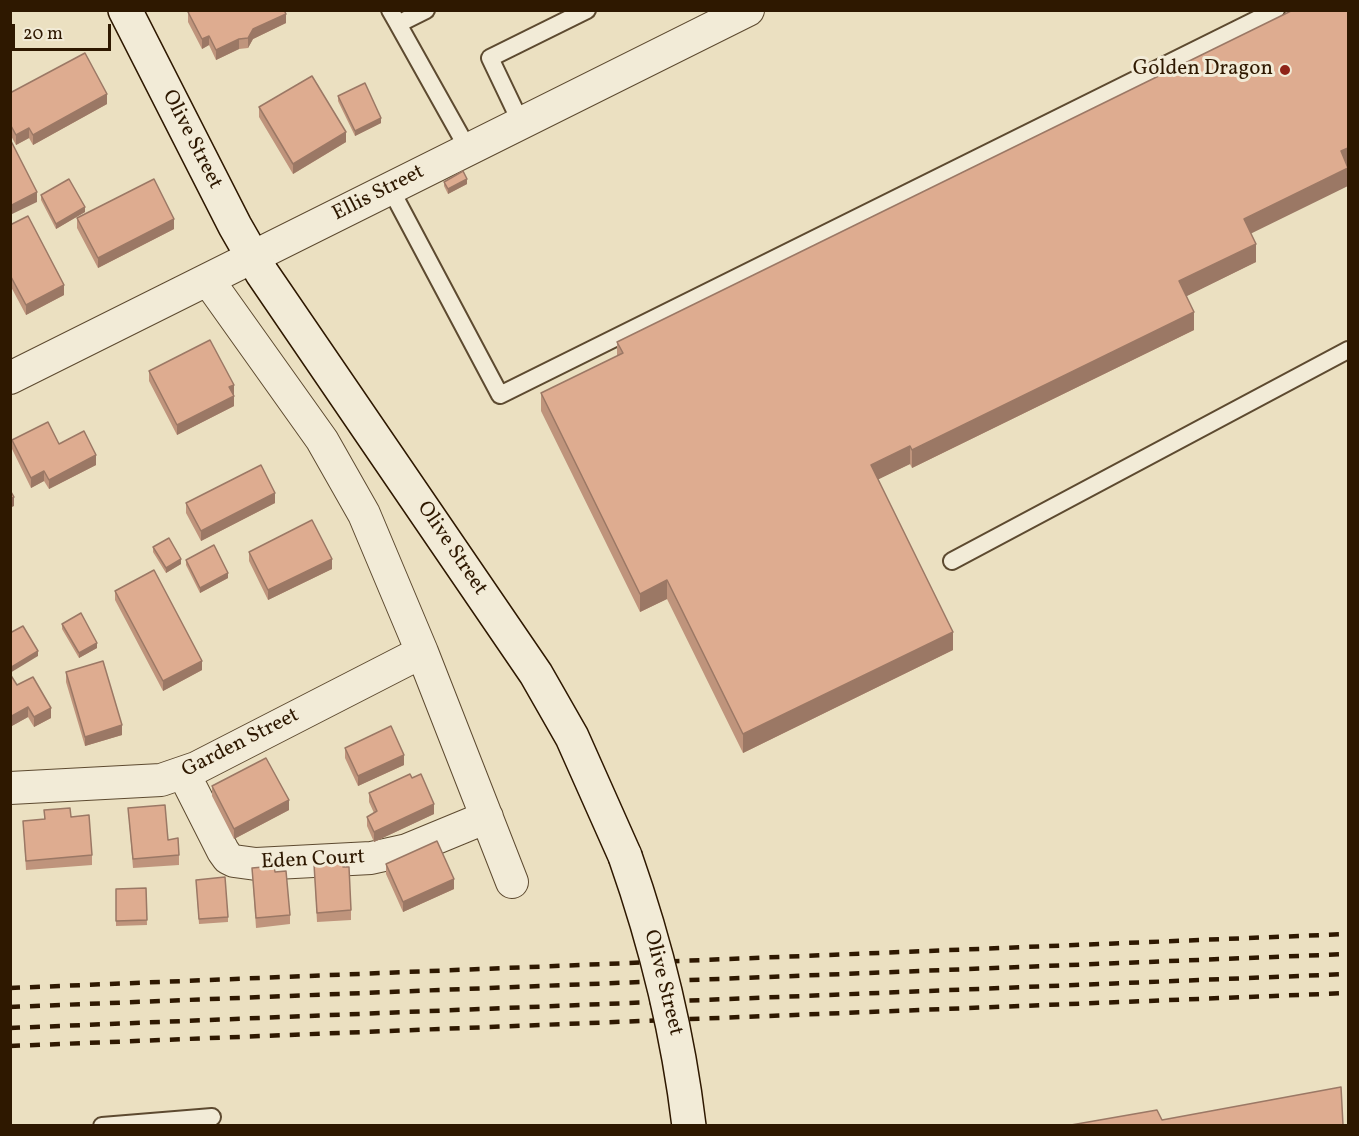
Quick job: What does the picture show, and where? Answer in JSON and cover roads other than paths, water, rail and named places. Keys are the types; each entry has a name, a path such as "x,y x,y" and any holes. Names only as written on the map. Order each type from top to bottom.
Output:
{"main road":[{"name":"Olive Street","path":"125,10 252,258 536,674 572,737 624,856 648,927 666,990 689,1125"}],"street":[{"name":"Ellis Street","path":"10,378 748,10"},
{"path":"208,280 313,427 364,514 422,652 512,882"},
{"name":"Garden Street","path":"10,788 161,780 184,774 422,652"},
{"name":"Eden Court","path":"184,774 228,858 243,863 268,865 382,857 407,850 487,817"}],"lane":[{"path":"426,10 394,17 468,149"},
{"path":"521,123 490,58 586,10"},
{"path":"390,188 500,395 1276,10"},
{"path":"951,561 1348,351"},
{"path":"102,1125 212,1117"}],"railway":[{"path":"10,988 1348,934"},
{"path":"10,1007 1348,954"},
{"path":"10,1028 1348,974"},
{"path":"10,1046 1348,993"}],"place":[{"name":"Golden Dragon","path":"1285,70"}]}
